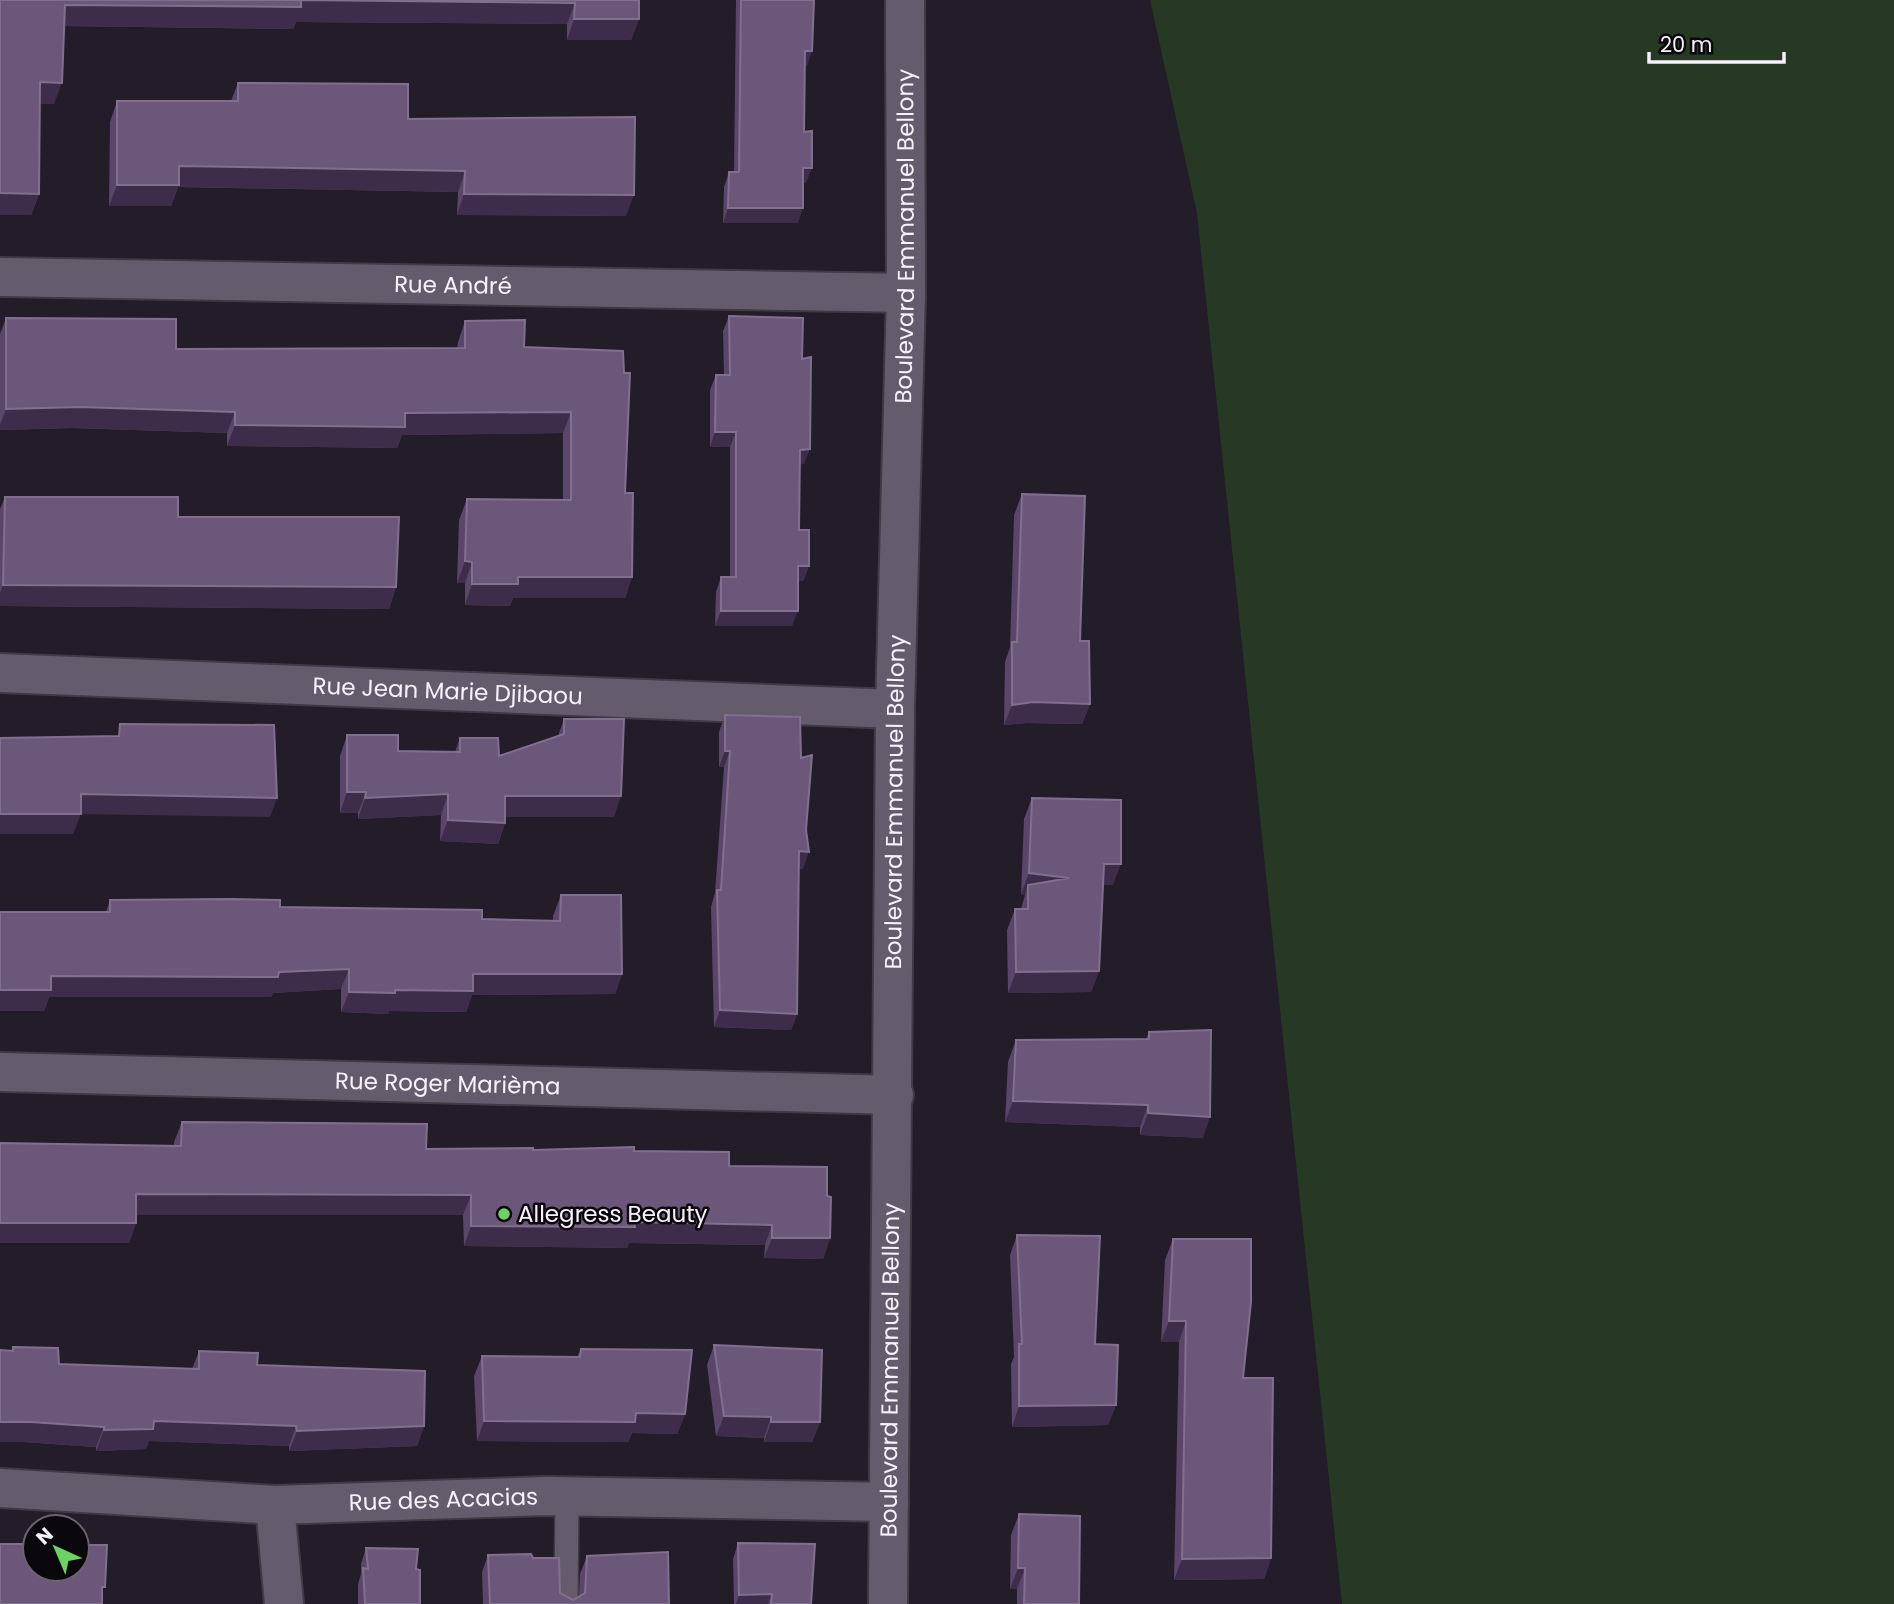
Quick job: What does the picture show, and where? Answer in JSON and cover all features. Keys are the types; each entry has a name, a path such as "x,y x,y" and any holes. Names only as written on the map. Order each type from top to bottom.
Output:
{"street":[{"name":"Boulevard Emmanuel Bellony","path":"888,1604 894,1095 894,709 906,293 905,0"},
{"name":"Rue André","path":"0,277 906,293"},
{"name":"Rue Jean Marie Djibaou","path":"0,673 894,709"},
{"name":"Rue Roger Marièma","path":"0,1072 894,1095"},
{"name":"Rue des Acacias","path":"0,1488 275,1505 567,1496 888,1502"},
{"path":"275,1505 284,1604"}],"lane":[{"path":"566,1604 567,1496"}],"green space":[{"path":"1150,0 1894,0 1894,1604 1342,1604 1197,213"}],"building":[{"path":"0,0 301,0 301,7 65,5 62,83 40,82 39,194 0,193"},
{"path":"301,0 639,0 639,19 574,19 575,3"},
{"path":"741,0 814,0 812,51 805,51 804,132 812,131 812,168 803,168 803,208 728,208 729,172 739,172"},
{"path":"238,83 408,84 408,119 635,117 634,195 464,194 465,171 179,166 179,185 117,185 117,101 238,101"},
{"path":"729,316 803,318 802,359 811,357 810,449 800,450 799,530 809,530 809,566 798,566 798,611 721,611 721,577 736,577 736,432 715,432 716,375 730,375"},
{"path":"6,318 176,319 176,349 465,348 465,321 525,320 524,347 623,351 624,373 630,373 625,493 633,493 632,577 518,577 518,584 472,584 472,562 465,561 467,499 571,500 571,412 405,413 405,427 235,425 235,412 80,407 6,409"},
{"path":"1022,494 1085,496 1080,641 1089,641 1090,704 1033,702 1012,705 1012,642 1017,642"},
{"path":"5,497 178,497 178,517 399,517 396,587 3,585"},
{"path":"725,715 800,717 801,758 812,755 806,830 809,852 799,851 797,1014 720,1010 717,890 721,890 730,751 725,751"},
{"path":"564,719 624,719 621,796 505,796 505,823 448,820 448,794 365,798 366,792 347,792 347,735 398,735 398,751 460,752 460,738 498,738 499,756 564,734"},
{"path":"120,724 274,725 277,798 81,794 81,814 0,814 0,738 119,736"},
{"path":"1032,798 1121,800 1121,864 1104,864 1099,971 1016,972 1015,909 1028,909 1028,885 1069,878 1029,873"},
{"path":"561,895 621,895 622,974 473,974 473,991 349,992 349,969 279,972 278,977 51,976 51,990 0,990 0,912 110,912 110,900 231,899 280,900 280,907 482,910 482,919 560,921"},
{"path":"1211,1030 1210,1117 1148,1113 1148,1105 1013,1101 1016,1040 1149,1039 1149,1032"},
{"path":"182,1122 427,1124 426,1149 634,1147 634,1151 729,1152 729,1166 827,1167 827,1196 831,1197 830,1238 772,1238 772,1225 634,1222 635,1227 471,1226 471,1195 136,1194 136,1223 0,1223 0,1143 181,1146"},
{"path":"1017,1235 1100,1236 1095,1344 1118,1345 1116,1405 1019,1406 1019,1344 1022,1344"},
{"path":"1173,1239 1251,1239 1251,1302 1243,1378 1273,1378 1271,1558 1182,1559 1186,1321 1169,1321"},
{"path":"714,1345 822,1350 820,1422 771,1422 771,1417 724,1416"},
{"path":"13,1347 58,1348 59,1364 199,1369 199,1351 258,1353 257,1365 425,1371 424,1426 297,1431 296,1426 154,1421 153,1429 104,1430 104,1427 0,1422 0,1350 13,1351"},
{"path":"581,1349 692,1350 685,1414 636,1413 635,1422 484,1421 482,1356 580,1357"},
{"path":"1019,1514 1080,1516 1079,1604 1024,1604 1025,1568 1018,1568"},
{"path":"738,1543 815,1544 811,1604 771,1604 772,1594 739,1595"},
{"path":"0,1544 21,1544 21,1583 91,1583 91,1545 107,1545 102,1604 0,1604"},
{"path":"366,1548 418,1549 416,1569 420,1570 420,1604 365,1604 363,1568 368,1569"},
{"path":"668,1552 669,1604 490,1604 488,1555 531,1554 533,1558 559,1558 560,1593 573,1600 585,1593 587,1556"}],"place":[{"name":"Allegress Beauty","path":"504,1214"}]}
